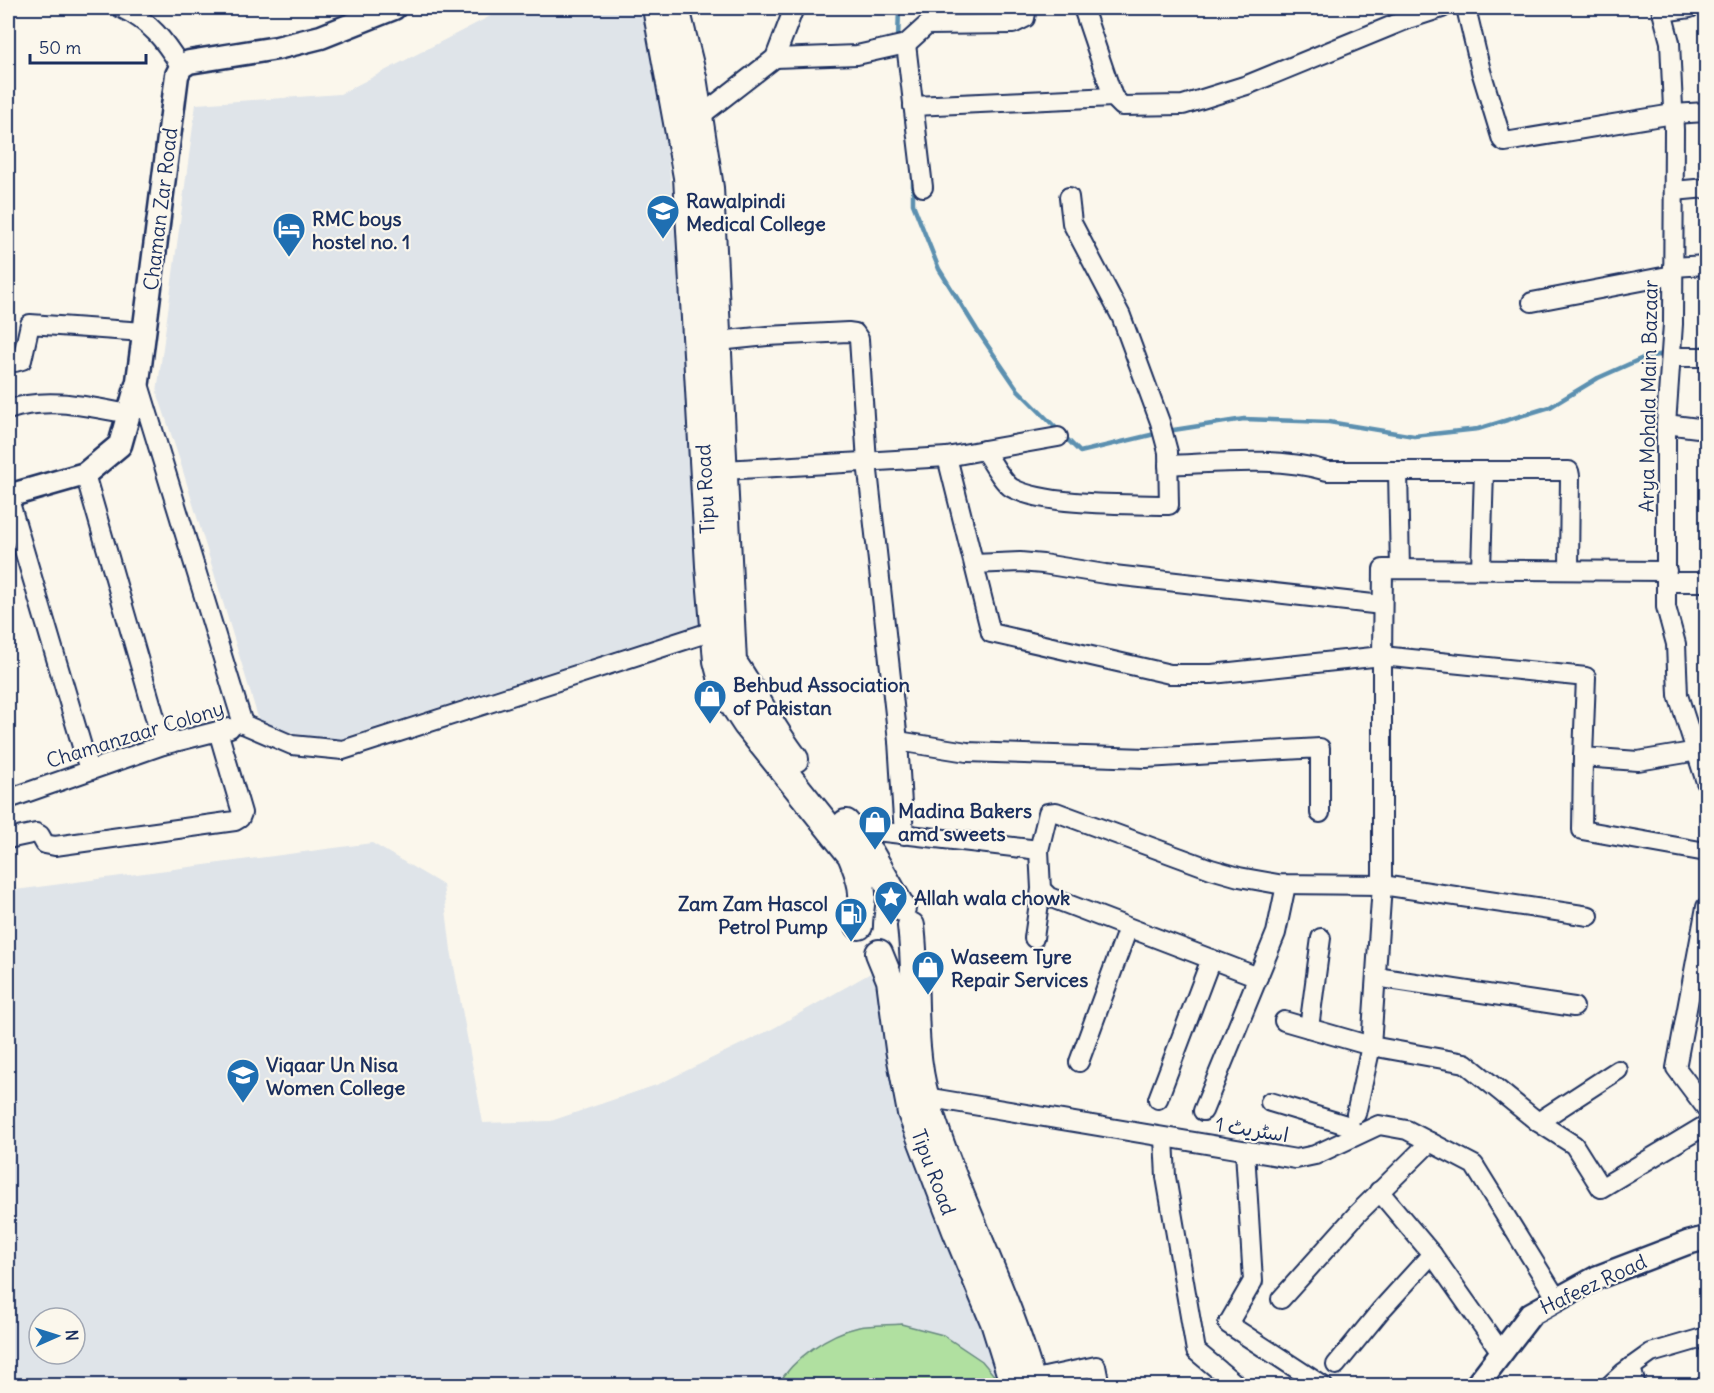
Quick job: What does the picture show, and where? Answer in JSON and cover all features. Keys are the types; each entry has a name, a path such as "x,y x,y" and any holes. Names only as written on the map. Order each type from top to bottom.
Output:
{"main road":[{"name":"Tipu Road","path":"656,8 687,177 713,631 717,661 725,692 746,724 851,855 860,880 862,896 859,914 862,940 879,952 890,980 899,1049 911,1113 994,1322 1026,1384"},
{"path":"676,8 693,77 710,188 733,662 756,696 776,734 871,854 907,917 910,935 905,944 898,950 888,953 879,952"},
{"path":"860,926 862,915 870,906 880,902 892,902 907,917 918,1059 926,1097 947,1161 1020,1341 1026,1384"}],"street":[{"path":"121,8 150,26 165,40 181,67 189,62 277,48 321,37 394,8"},
{"path":"699,117 775,58 794,8"},
{"path":"775,58 857,55 906,44 927,25 1013,24 1025,18 1027,8"},
{"path":"1083,8 1113,98 1122,106 1183,105 1247,85 1442,8"},
{"path":"1466,8 1481,71 1502,140 1505,142 1674,114 1707,112"},
{"path":"1662,10 1690,8"},
{"name":"Arya Mohala Main Bazaar","path":"1662,10 1670,42 1674,114 1674,324 1666,424 1666,608 1676,644 1678,695 1707,782"},
{"path":"906,44 923,187"},
{"name":"Chaman Zar Road","path":"8,496 85,474 120,445 138,381 177,75 181,67"},
{"path":"913,106 1113,98"},
{"path":"1674,192 1707,188"},
{"path":"984,450 1010,487 1042,498 1169,505 1166,442 1160,422 1121,316 1072,223 1069,197"},
{"path":"1532,302 1707,265"},
{"path":"8,361 22,360 30,324 144,332"},
{"path":"718,341 848,332 855,333 859,339 867,462 897,741 904,835"},
{"path":"1671,356 1707,357"},
{"path":"138,381 243,724 292,745 343,750 713,631"},
{"path":"8,410 21,405 48,403 129,414"},
{"path":"1666,424 1707,429"},
{"path":"724,470 947,457 1058,437"},
{"path":"947,457 991,633 1170,674 1212,674 1382,656 1586,677 1581,830 1707,852"},
{"path":"1168,465 1254,462 1306,466 1327,471 1569,471 1569,569"},
{"path":"1398,471 1400,569"},
{"path":"1481,569 1484,471"},
{"path":"85,474 164,745"},
{"path":"8,496 89,770"},
{"path":"974,564 1020,562 1043,564 1105,574 1382,605"},
{"path":"1270,1102 1353,1120 1371,1046 1382,885 1383,569 1569,569 1667,576 1707,582"},
{"name":"Chamanzaar Colony","path":"8,795 14,797 164,745 243,724"},
{"path":"8,838 36,833 40,835 45,844 55,846 235,821 242,813 218,731"},
{"path":"897,741 967,752 1146,758 1320,748 1320,813"},
{"path":"1583,756 1638,760 1698,751"},
{"path":"1034,938 1041,889 1039,850 1048,813 1056,812 1210,869 1239,877 1286,885 1382,885 1589,916"},
{"path":"850,828 1039,850"},
{"path":"1203,1111 1276,933 1286,885"},
{"path":"1041,889 1049,897 1258,977"},
{"path":"1707,907 1676,1068 1707,1108"},
{"path":"1079,1062 1128,928"},
{"path":"1309,1028 1321,938"},
{"path":"1158,1098 1211,959"},
{"path":"1376,977 1574,1007"},
{"path":"1284,1021 1371,1046 1465,1063 1538,1122 1574,1146 1600,1188 1707,1125"},
{"path":"1538,1122 1618,1070"},
{"name":"اسٹریٹ 1","path":"926,1097 1296,1159 1316,1155 1379,1125 1407,1130 1474,1165 1557,1299"},
{"path":"1164,1138 1166,1178 1196,1352 1238,1386"},
{"path":"1281,1299 1357,1214 1430,1142"},
{"path":"1245,1151 1253,1281 1228,1324 1323,1386"},
{"path":"1379,1191 1432,1254 1501,1352"},
{"name":"Hafeez Road","path":"1476,1386 1531,1314 1598,1277 1687,1243 1707,1238"},
{"path":"1336,1365 1381,1310 1432,1254"},
{"path":"1609,1386 1651,1353 1707,1337"},
{"path":"1026,1384 1096,1366 1100,1386"},
{"path":"1631,1367 1636,1386"}],"shaded area":[{"path":"506,8 641,8 666,144 681,263 702,623 330,742 260,724 157,392 196,104 340,94"},
{"name":"Viqaar Un Nisa Women College","path":"372,843 443,885 451,950 483,1123 551,1121 659,1084 774,1028 883,966 890,1071 917,1166 956,1253 1002,1385 8,1385 8,891"}],"green space":[{"path":"901,1324 943,1335 982,1361 1002,1385 777,1386 802,1357 835,1335 859,1327"}],"waterway":[{"path":"898,40 899,8"},
{"path":"913,173 913,204 939,269 1018,390 1080,452 1159,433"},
{"path":"1694,349 1706,347"},
{"path":"1167,431 1244,419 1329,422 1414,436 1478,429 1550,407 1598,378 1645,357 1665,354"}],"place":[{"name":"Rawalpindi Medical College","path":"663,240"},
{"name":"RMC boys hostel no. 1","path":"289,258"},
{"name":"Behbud Association of Pakistan","path":"710,725"},
{"name":"Madina Bakers amd sweets","path":"875,851"},
{"name":"Allah wala chowk","path":"891,926"},
{"name":"Zam Zam Hascol Petrol Pump","path":"851,943"},
{"name":"Waseem Tyre Repair Services","path":"928,996"},
{"name":"Viqaar Un Nisa Women College","path":"243,1104"}]}
